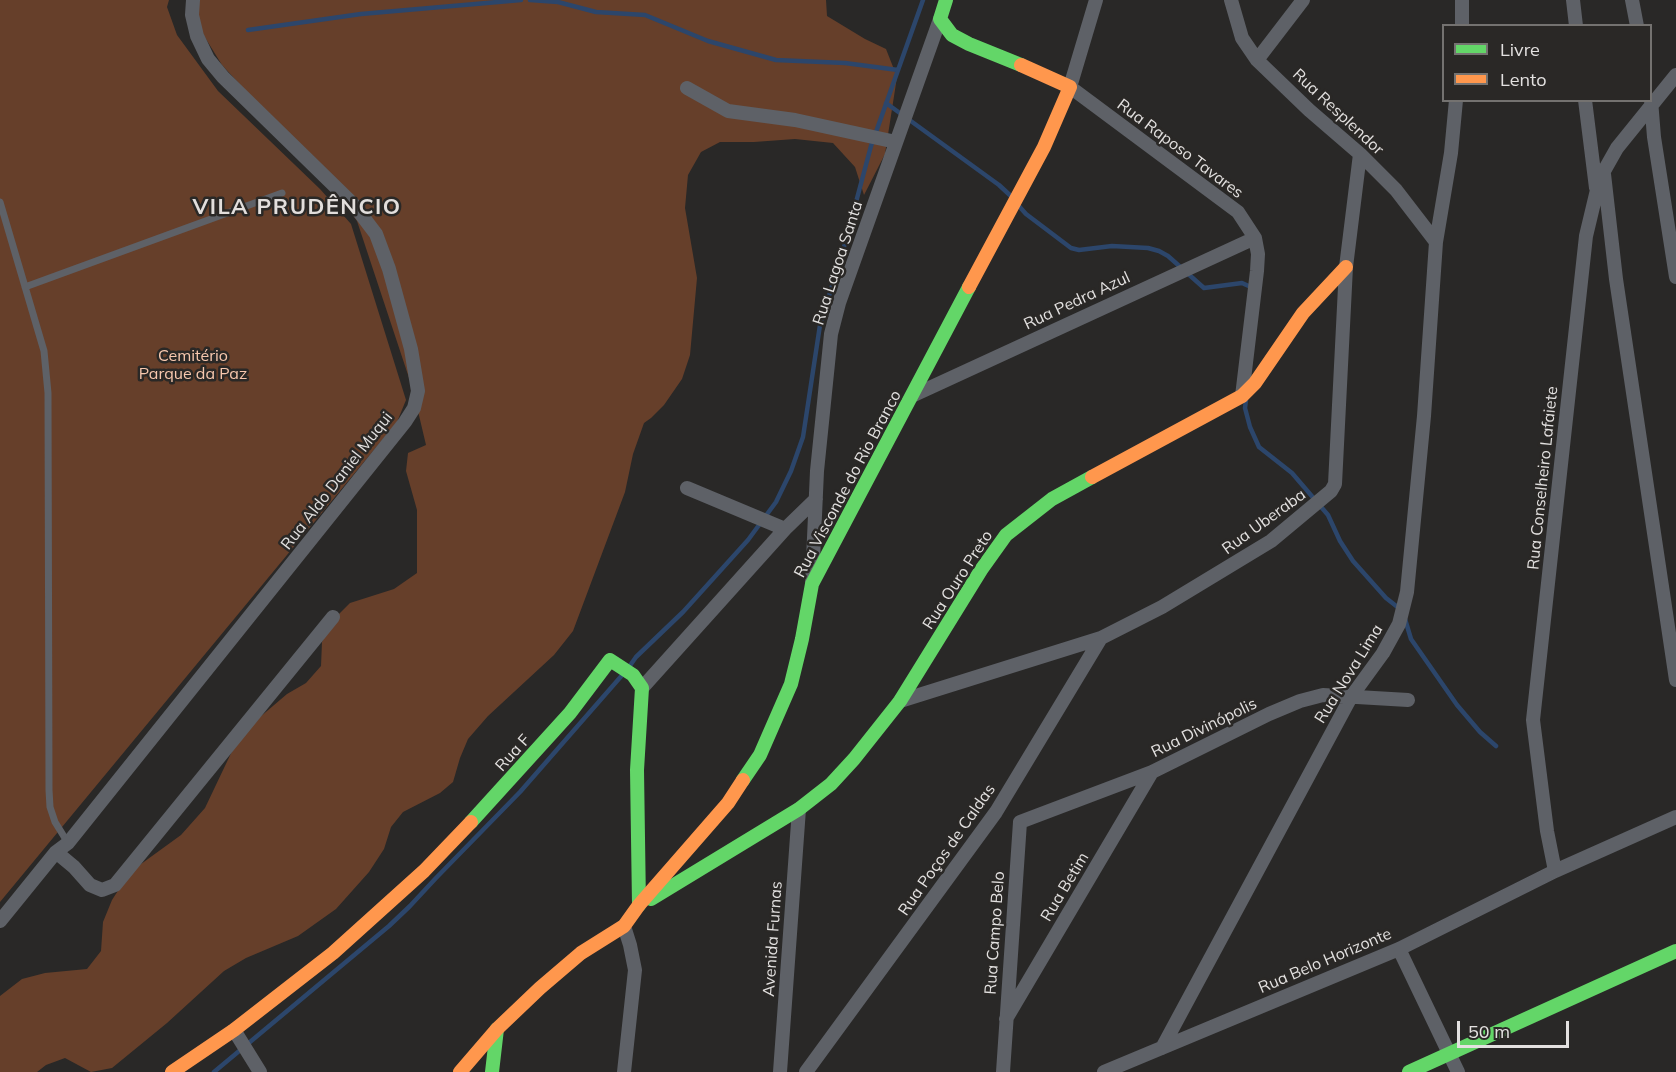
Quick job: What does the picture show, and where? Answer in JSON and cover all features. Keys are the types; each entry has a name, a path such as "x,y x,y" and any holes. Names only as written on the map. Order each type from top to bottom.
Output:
{"street":[{"name":"Rua Aldo Daniel Muqui","path":"0,921 56,852 68,843 405,423 414,408 418,391 411,349 376,234 354,205 231,85 208,59 197,36 192,15 193,0"},
{"name":"Rua Lagoa Santa","path":"812,584 816,499 831,333 839,303 946,0"},
{"name":"Rua Visconde do Rio Branco","path":"460,1072 497,1029 540,988 581,953 624,926 639,905 728,803 760,755 779,716 791,684 812,584 1044,147 1070,87 1096,0"},
{"name":"Rua Resplendor","path":"1231,0 1242,38 1257,60 1396,190 1436,242"},
{"path":"1257,60 1303,0"},
{"path":"1462,0 1462,24"},
{"path":"1573,0 1576,24"},
{"path":"1632,0 1637,24"},
{"name":"Rua Raposo Tavares","path":"940,19 952,35 969,45 1042,73 1070,87 1238,212 1255,238 1258,254 1242,396"},
{"name":"Rua Conselheiro Lafaiete","path":"1652,101 1676,75"},
{"path":"687,88 728,111 795,120 896,141"},
{"name":"Rua Nova Lima","path":"1162,1048 1351,697 1383,654 1399,624 1407,592 1424,416 1436,242 1451,153 1456,102"},
{"path":"1585,102 1597,190"},
{"path":"1651,102 1654,137 1676,277"},
{"name":"Rua Conselheiro Lafaiete","path":"1555,871 1547,831 1533,720 1586,236 1604,171 1617,148 1651,102"},
{"name":"Rua Uberaba","path":"900,701 1101,638 1162,607 1262,547 1331,491 1335,484 1346,267 1360,154"},
{"path":"1604,171 1616,279 1676,680"},
{"name":"Rua Pedra Azul","path":"914,395 1255,238"},
{"name":"Rua Ouro Preto","path":"639,905 672,888 799,808 831,784 900,701 981,570 1006,535 1052,499 1242,396 1255,383 1303,312 1346,267"},
{"path":"687,488 785,529"},
{"path":"639,905 637,770 642,688 785,529 816,499"},
{"path":"56,852 90,885 102,890 115,885 333,617"},
{"name":"Rua Poços de Caldas","path":"806,1072 996,812 1101,638"},
{"name":"Rua F","path":"234,1030 333,953 424,871 497,796 570,713 610,660 633,675 642,688"},
{"name":"Rua Divinópolis","path":"1020,822 1152,772 1300,701 1323,695 1408,700"},
{"name":"Rua Betim","path":"1006,1019 1152,772"},
{"name":"Avenida Furnas","path":"780,1072 799,808"},
{"path":"996,812 1020,822"},
{"name":"Rua Belo Horizonte","path":"1104,1072 1399,949 1555,871 1676,817"},
{"name":"Rua Campo Belo","path":"1003,1072 1020,822"},
{"path":"624,926 635,970 624,1072"},
{"path":"1399,949 1458,1072"},
{"path":"1409,1072 1676,951"},
{"path":"492,1072 497,1029"},
{"path":"172,1072 234,1030 260,1072"}],"lane":[{"path":"25,287 282,193"},
{"path":"0,202 44,351 48,393 49,790 50,807 68,843"}],"green space":[{"name":"Cemitério Parque da Paz","path":"0,0 169,0 167,7 177,35 218,91 320,189 351,224 406,400 397,422 0,902"},
{"path":"195,0 826,0 827,16 886,49 897,77 885,154 864,195 855,167 833,143 795,139 720,142 701,152 688,175 685,208 697,278 690,355 682,379 664,405 644,423 633,454 625,492 573,631 554,655 488,716 468,739 453,782 440,793 403,812 391,827 384,849 369,872 336,909 298,936 246,958 224,971 167,1023 112,1068 91,1072 65,1058 46,1065 37,1072 0,1072 0,996 22,979 45,973 87,969 101,951 103,922 112,900 130,872 181,835 205,808 234,747 260,717 287,694 306,683 321,666 322,642 330,623 350,603 394,589 417,573 417,510 406,471 408,453 426,445 413,390 357,221 317,168 222,65 201,31"}],"waterway":[{"path":"248,30 361,14 521,0"},
{"path":"530,0 558,2 596,12 645,15 708,41 776,60 845,63 898,70"},
{"path":"629,667 748,540 776,502 791,471 803,437 820,325 871,146 923,0"},
{"path":"886,103 999,185 1013,198"},
{"path":"1018,205 1026,214 1071,248 1079,250 1112,246 1148,248 1168,256 1204,288 1242,283 1253,288"},
{"path":"1246,400 1245,408 1250,427 1259,447 1292,473 1328,515 1340,541 1353,561 1386,598 1400,609"},
{"path":"1405,619 1411,639 1457,705 1480,732 1496,746"},
{"path":"214,1072 410,906 520,792 624,673"}],"traffic: fast":[{"path":"946,0 940,19 952,35 1021,65"},
{"path":"743,780 760,755 791,684 812,584 969,287"},
{"path":"651,899 799,809 831,784 900,701 981,570 1006,535 1052,499 1092,477"},
{"path":"471,822 570,713 610,660 633,675 642,688 637,770 639,905"},
{"path":"1409,1072 1676,951"},
{"path":"492,1072 497,1029"}],"traffic: slow":[{"path":"969,287 1044,147 1070,87 1021,65"},
{"path":"1092,477 1242,396 1255,383 1303,313 1346,267"},
{"path":"460,1072 497,1029 540,988 581,953 624,926 639,905 728,803 743,780"},
{"path":"172,1072 234,1030 333,953 424,871 471,822"}],"district":[{"name":"VILA PRUDÊNCIO","path":"297,207"}]}
